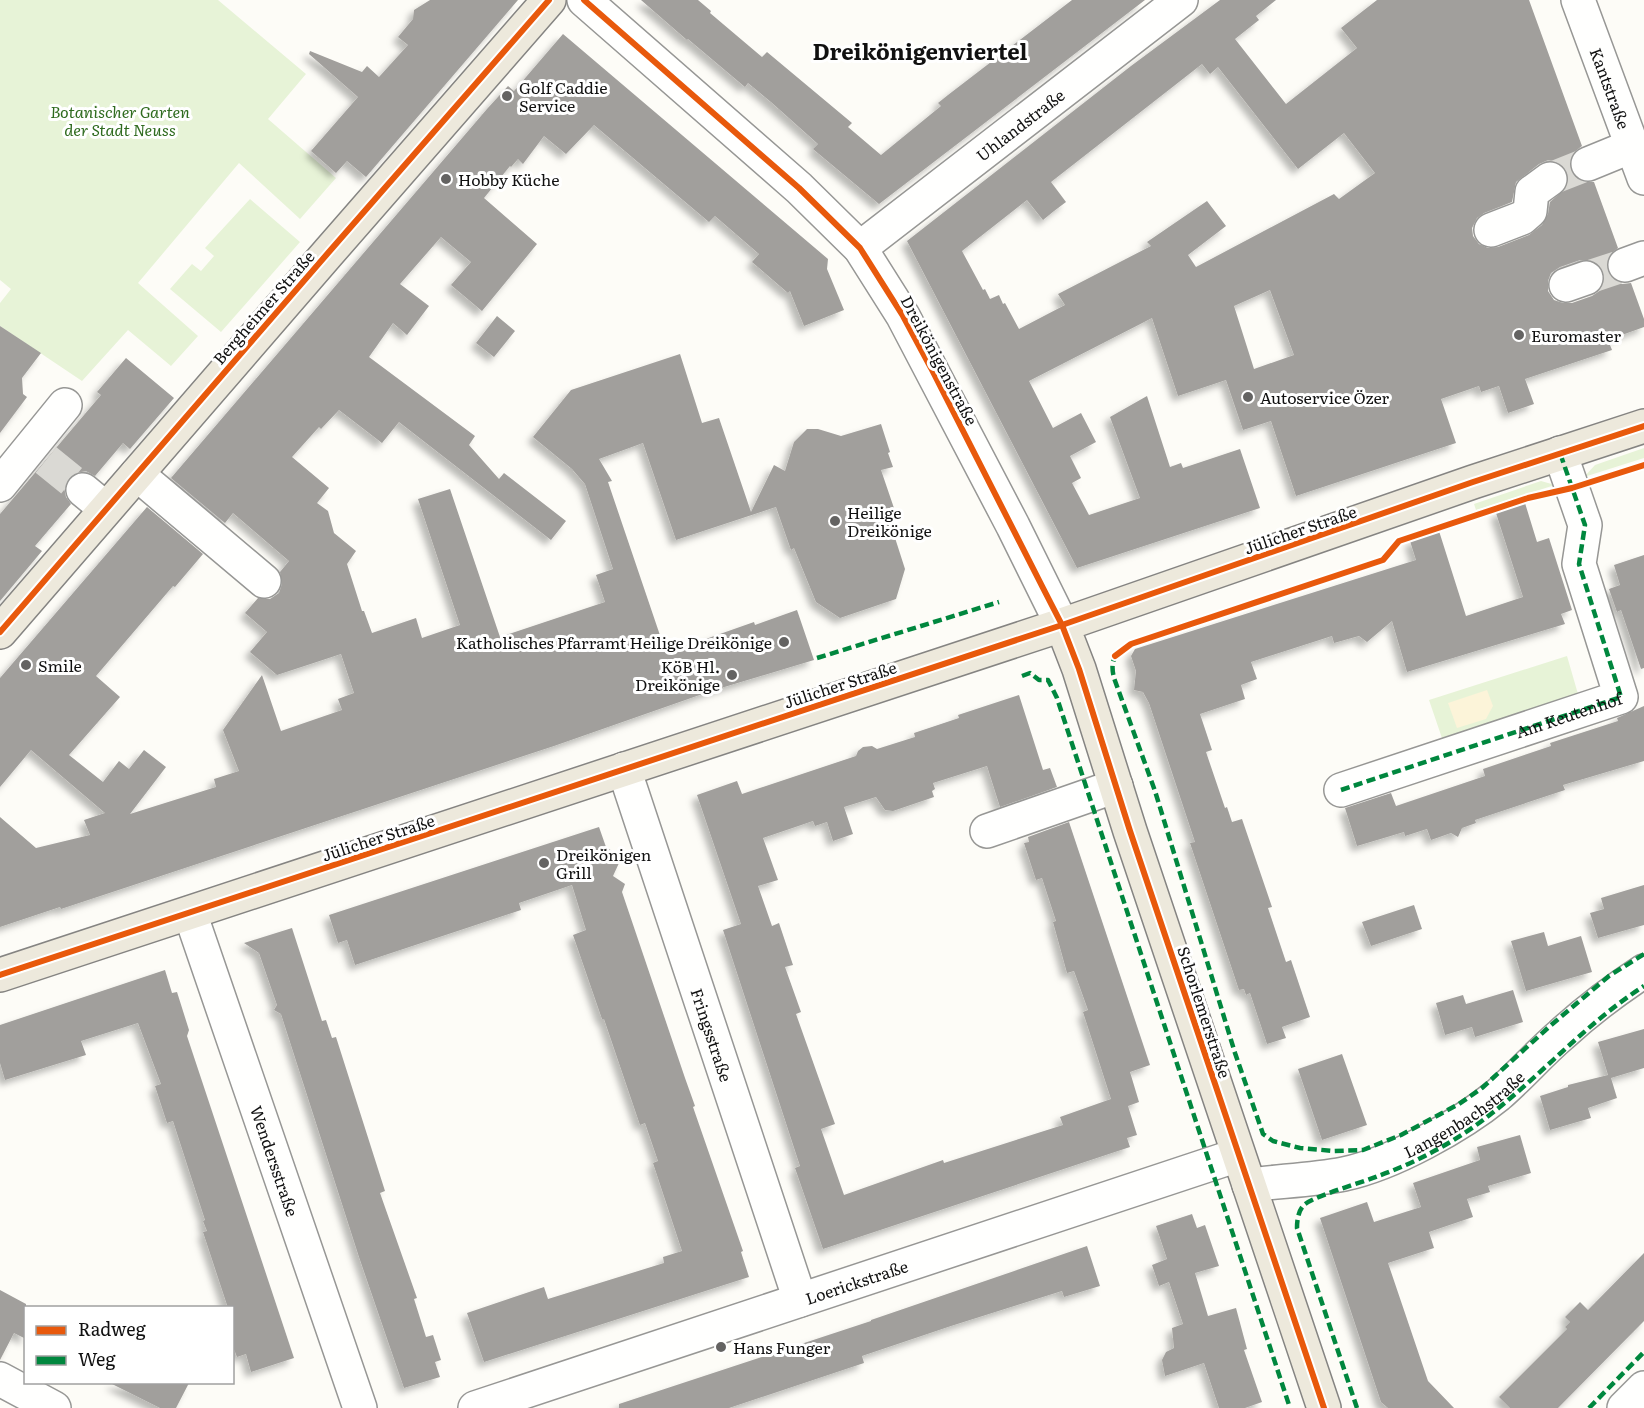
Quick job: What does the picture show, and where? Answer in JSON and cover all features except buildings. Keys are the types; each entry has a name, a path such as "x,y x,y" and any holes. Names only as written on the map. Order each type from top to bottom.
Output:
{"main road":[{"name":"Bergheimer Straße","path":"0,632 94,500 137,474 549,0"},
{"name":"Jülicher Straße","path":"0,975 1062,625 1644,426"},
{"name":"Schorlemerstraße","path":"1062,625 1079,669 1324,1408"},
{"name":"Jülicher Straße","path":"0,981 42,963"}],"street":[{"name":"Dreikönigenstraße","path":"584,0 799,188 860,248 903,316 1062,625"},
{"name":"Uhlandstraße","path":"860,248 1181,0"},
{"name":"Kantstraße","path":"1578,0 1644,178"},
{"path":"1588,164 1632,146"},
{"path":"1491,230 1522,218 1530,211 1532,192 1550,179"},
{"path":"0,484 39,453 65,405"},
{"name":"Am Keutenhof","path":"1341,790 1621,698 1579,564 1586,525 1560,453"},
{"path":"137,474 264,581"},
{"name":"Fringsstraße","path":"624,769 801,1300"},
{"path":"987,831 1116,786"},
{"name":"Wendersstraße","path":"190,914 360,1408"},
{"name":"Langenbachstraße","path":"1244,1170 1345,1174 1423,1144 1498,1095 1562,1034 1616,989 1644,971"},
{"name":"Loerickstraße","path":"475,1408 801,1300 1244,1170"},
{"path":"0,1379 54,1408"},
{"path":"1624,1408 1644,1388"}],"green space":[{"name":"Botanischer Garten der Stadt Neuss","path":"0,0 218,0 306,74 268,119 336,178 300,219 239,163 138,283 198,336 171,366 128,330 82,381 0,326 0,303 11,289 0,280"},
{"path":"250,199 300,242 221,332 170,289 192,264 201,271 214,256 205,248"},
{"path":"1644,448 1644,458 1584,477 1595,465"},
{"path":"1541,481 1555,485 1476,510 1474,504"},
{"path":"1567,656 1580,701 1444,744 1429,700"}],"sand":[{"path":"1487,690 1493,706 1486,719 1457,728 1448,703"}],"tunnel":[{"path":"1550,179 1588,164"},
{"path":"1586,278 1625,265"},
{"path":"46,460 83,490"}],"marked path":[{"path":"1341,790 1621,697 1579,564 1585,525 1560,453"},
{"path":"817,658 999,602"},
{"path":"1118,654 1113,662 1114,678 1155,791 1235,1053 1263,1134 1273,1141 1300,1148 1334,1151 1363,1150 1401,1135 1459,1104 1482,1088 1609,976 1644,954"},
{"path":"1022,676 1030,673 1039,680 1048,680 1057,698 1290,1408"},
{"path":"1357,1408 1297,1228 1301,1208 1316,1198 1415,1161 1465,1133 1517,1092 1591,1026 1644,986"},
{"path":"1589,1408 1644,1352"}],"cycle path":[{"path":"0,632 549,0"},
{"path":"584,0 799,188 860,248 903,316 931,368 1062,625 1079,669 1130,831 1324,1408"},
{"path":"0,975 1062,625 1473,482 1644,426"},
{"path":"1115,656 1131,644 1383,560 1399,541 1528,498 1572,488 1644,465"}],"place":[{"name":"Golf Caddie Service","path":"507,96"},
{"name":"Hobby Küche","path":"446,179"},
{"name":"Euromaster","path":"1519,335"},
{"name":"Autoservice Özer","path":"1248,397"},
{"name":"Heilige Dreikönige","path":"835,521"},
{"name":"Katholisches Pfarramt Heilige Dreikönige","path":"784,642"},
{"name":"Smile","path":"26,665"},
{"name":"KöB Hl. Dreikönige","path":"732,675"},
{"name":"Dreikönigen Grill","path":"544,863"},
{"name":"Hans Funger","path":"721,1347"}],"district":[{"name":"Dreikönigenviertel","path":"920,50"}]}
